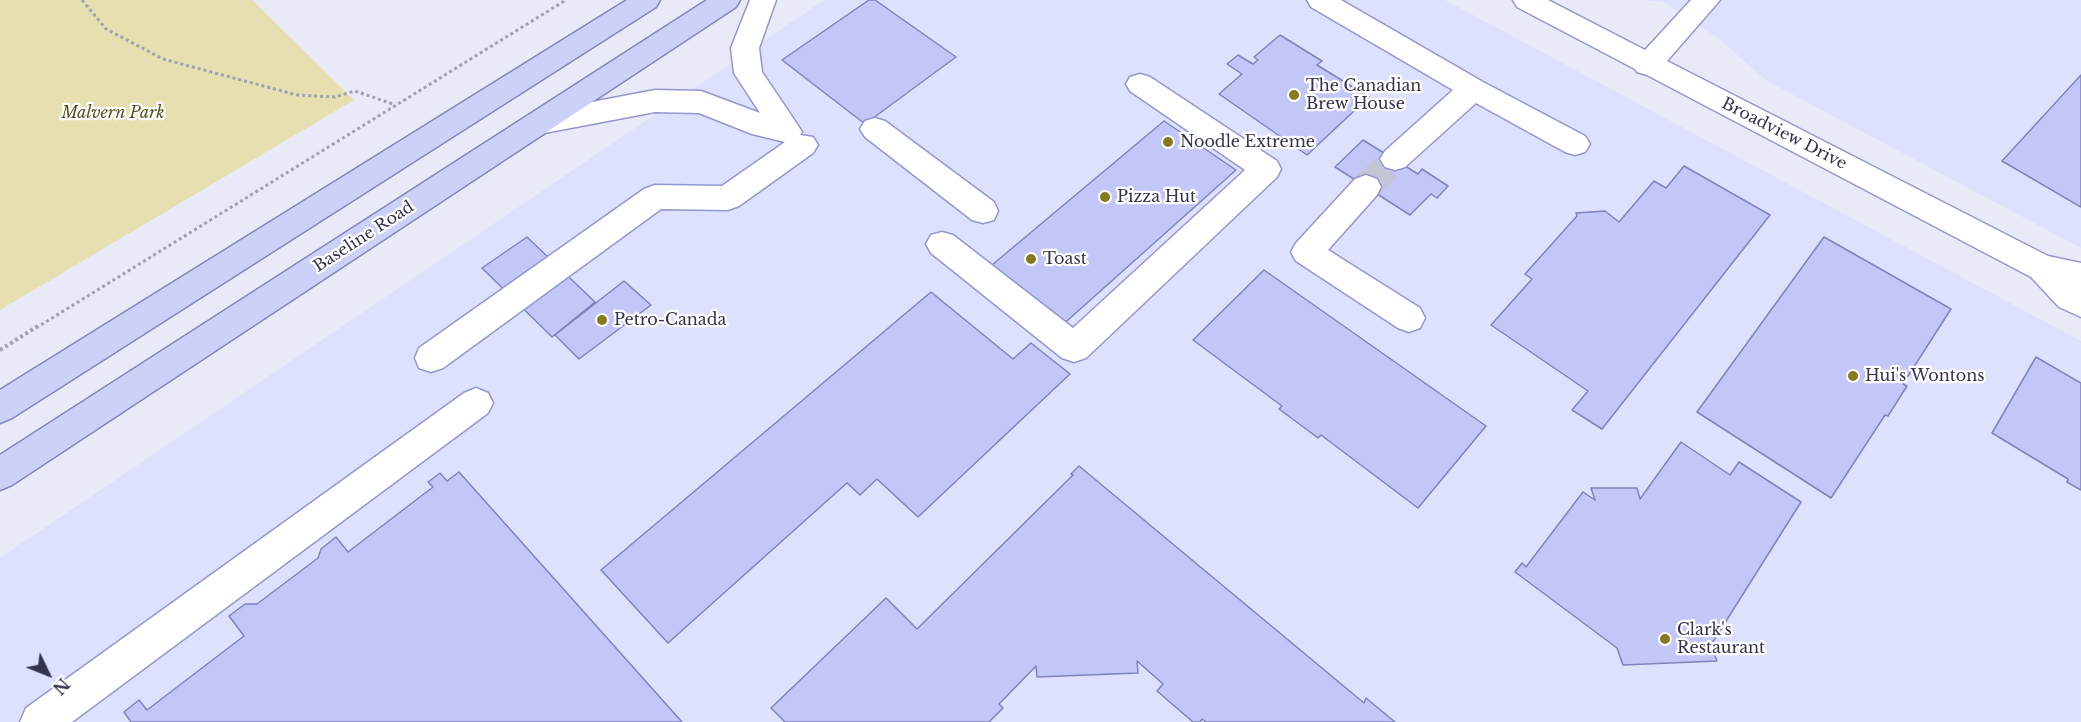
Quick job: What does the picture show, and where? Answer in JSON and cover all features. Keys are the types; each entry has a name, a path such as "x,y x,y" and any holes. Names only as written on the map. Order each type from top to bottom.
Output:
{"main road":[{"path":"0,408 647,0"},
{"name":"Baseline Road","path":"0,474 727,0"}],"street":[{"path":"539,123 655,101 701,102 762,126 787,132 748,73 745,48 763,0"},
{"path":"1320,0 1473,89 1575,144"},
{"name":"Broadview Drive","path":"1526,0 2042,268 2081,276"},
{"path":"1647,64 1707,0"},
{"path":"942,244 1074,348 1266,169 1140,84"},
{"path":"1395,159 1473,89"},
{"path":"875,129 983,211"},
{"path":"431,358 655,197 728,198 803,145"},
{"path":"1366,187 1306,252 1409,318"},
{"name":"Broadview Drive","path":"2042,268 2070,298 2081,304"},
{"path":"40,722 476,403"}],"path":[{"path":"82,0 106,29 163,59 297,95 313,98 344,97 355,91 394,105"},
{"path":"0,350 566,0"}],"shaded area":[{"path":"824,0 1445,0 2081,341 2081,722 0,722 0,558"},
{"path":"1641,0 2081,0 2081,248 1767,81 1718,38 1664,2"}],"green space":[{"name":"Malvern Park","path":"0,0 252,0 354,100 0,310"}],"building":[{"path":"869,0 875,0 956,57 865,124 782,60"},
{"name":"The Canadian Brew House","path":"1280,35 1322,61 1317,65 1369,97 1307,155 1219,94 1242,74 1227,64 1238,55 1253,64 1258,60 1254,57"},
{"path":"2081,75 2081,207 2002,161"},
{"path":"1164,121 1236,170 1059,328 986,270"},
{"path":"1363,140 1418,174 1422,169 1448,186 1437,198 1431,194 1410,215 1335,167"},
{"path":"1684,166 1770,215 1602,429 1572,410 1588,391 1491,325 1532,279 1525,274 1577,216 1576,213 1605,211 1619,222 1654,181 1666,188"},
{"path":"527,237 595,302 552,337 482,268"},
{"path":"1824,237 1951,309 1903,384 1907,386 1888,416 1885,415 1831,498 1697,412"},
{"path":"1264,270 1486,426 1418,508 1321,435 1318,438 1279,409 1282,406 1193,340"},
{"name":"Petro-Canada","path":"624,281 651,305 579,359 555,335"},
{"path":"931,292 1013,359 1031,343 1070,374 918,517 877,479 860,495 847,483 668,643 601,570"},
{"path":"2036,357 2081,383 2081,490 2067,482 2068,479 1992,433"},
{"path":"1681,442 1730,475 1739,462 1801,502 1711,645 1717,661 1623,665 1617,648 1515,572 1522,563 1526,567 1583,492 1595,500 1591,488 1637,488 1640,499"},
{"path":"1079,466 1364,703 1366,698 1395,722 1206,722 1202,719 1200,722 1193,722 1157,691 1163,684 1137,661 1138,673 1037,677 1036,666 999,704 1003,708 989,722 785,722 771,708 886,598 917,629 1073,475 1071,474"},
{"path":"459,472 682,722 131,722 124,712 139,700 147,710 244,636 229,616 245,604 257,604 318,558 321,549 336,537 348,552 433,487 428,482 440,473 447,481"}],"tunnel":[{"path":"1366,187 1395,159"}],"place":[{"name":"The Canadian Brew House","path":"1294,95"},
{"name":"Noodle Extreme","path":"1168,142"},
{"name":"Pizza Hut","path":"1105,197"},
{"name":"Toast","path":"1031,259"},
{"name":"Petro-Canada","path":"602,320"},
{"name":"Hui's Wontons","path":"1853,376"},
{"name":"Clark's Restaurant","path":"1665,639"}]}
